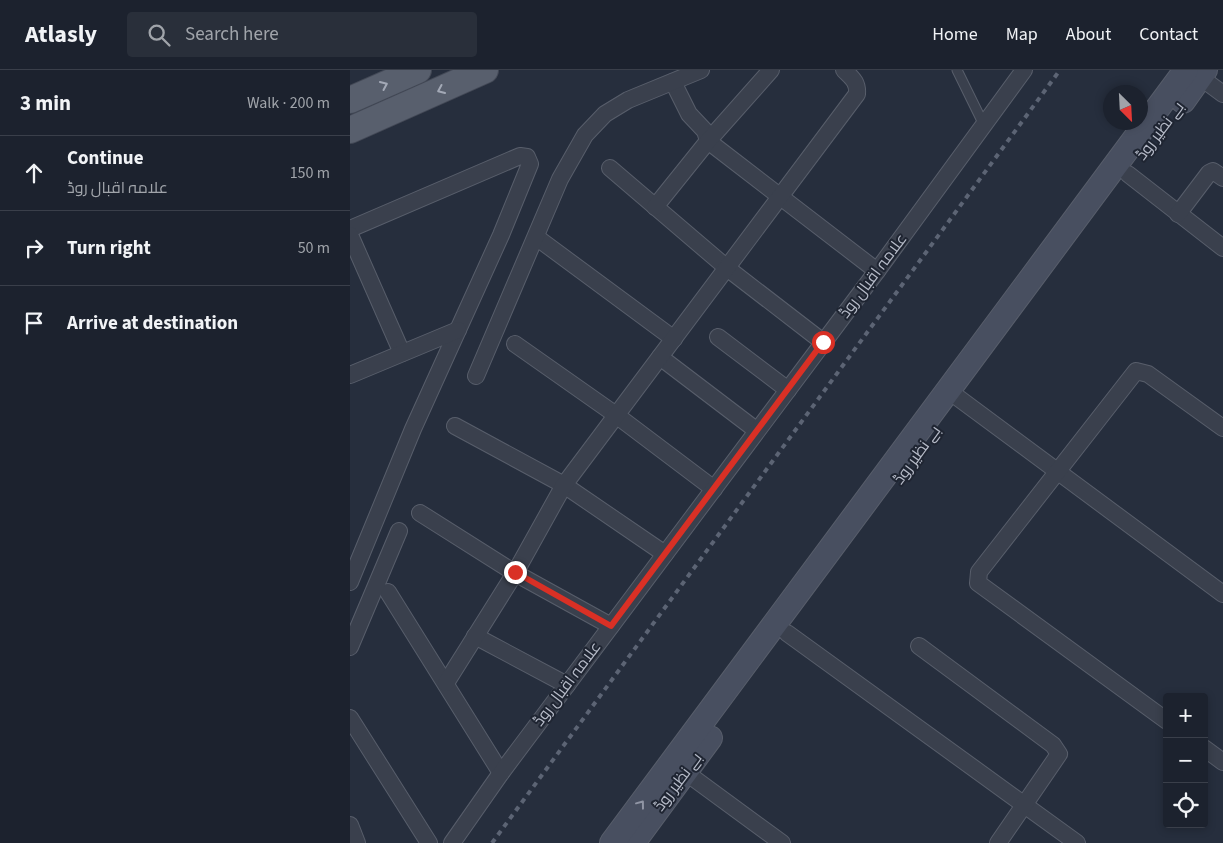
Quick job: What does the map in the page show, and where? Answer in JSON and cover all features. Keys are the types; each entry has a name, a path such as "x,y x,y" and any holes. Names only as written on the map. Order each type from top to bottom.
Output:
{"main road":[{"path":"350,100 418,70"},
{"path":"350,130 485,70"},
{"path":"612,843 679,768 954,394 1197,72"},
{"name":"بے نظیر روڈ","path":"632,843 679,768 787,632 954,394 1128,174 1197,72"}],"street":[{"path":"476,376 560,180 585,135 605,114 628,100 702,70"},
{"path":"655,207 708,141 771,70"},
{"path":"446,683 515,572 564,485 857,94 858,87 855,81 844,70"},
{"name":"علامہ اقبال روڈ","path":"452,843 501,773 756,430 877,271 1024,70"},
{"path":"1197,72 1223,94"},
{"path":"673,82 689,114 705,131 708,141 877,271"},
{"path":"350,229 520,156 528,157 530,164 501,236 353,558 350,582"},
{"path":"610,168 727,268 823,342"},
{"path":"1178,214 1209,172 1213,171 1223,178"},
{"path":"1128,174 1223,248"},
{"path":"350,236 402,353"},
{"path":"536,237 674,339"},
{"path":"350,375 458,330"},
{"path":"718,337 788,390"},
{"path":"515,344 714,488"},
{"path":"660,357 756,430"},
{"path":"1163,718 978,583 979,572 1136,371 1148,374 1223,428"},
{"path":"954,394 1223,594"},
{"path":"455,426 564,485 665,554"},
{"path":"420,513 515,572 611,626"},
{"path":"350,647 399,531"},
{"path":"388,592 501,773"},
{"path":"787,632 1077,843"},
{"path":"475,636 567,685"},
{"path":"919,646 1053,745 1058,754 998,843"},
{"path":"350,718 429,843"},
{"path":"1208,751 1223,762"},
{"path":"679,768 782,843"},
{"path":"350,826 357,843"}],"lane":[{"path":"957,70 984,126"}],"railway":[{"path":"492,843 1060,70"}],"route":[{"path":"515,572 611,626 823,342"}]}
